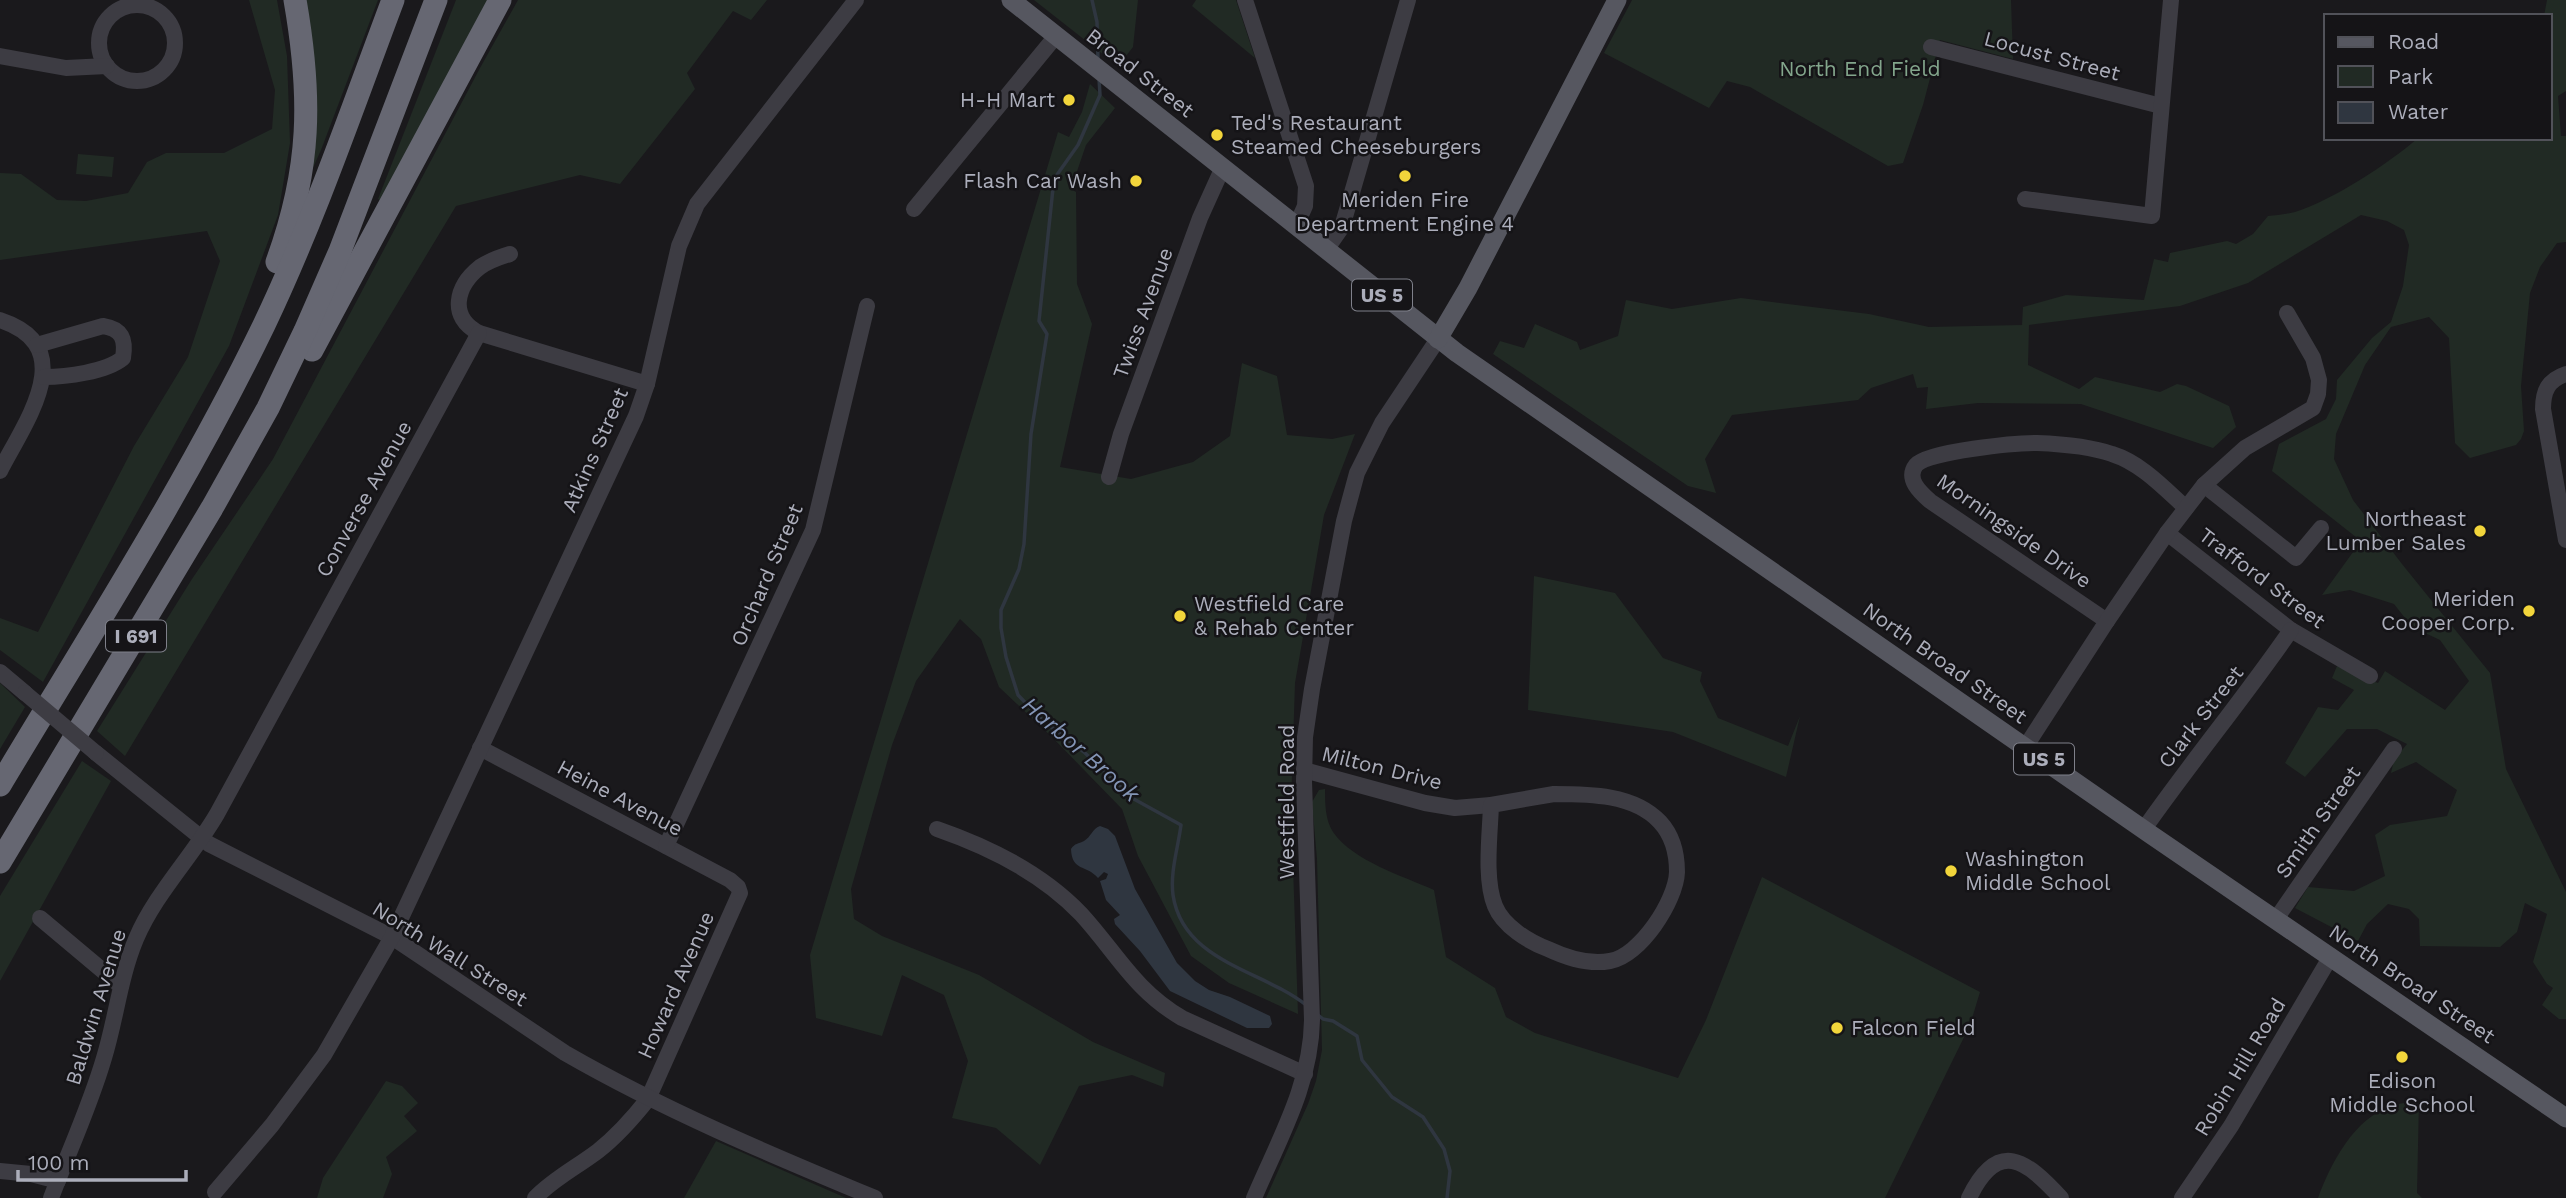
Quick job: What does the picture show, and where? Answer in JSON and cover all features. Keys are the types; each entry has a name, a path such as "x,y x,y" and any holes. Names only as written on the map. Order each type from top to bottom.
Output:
{"highway":[{"path":"252,348 258,310 293,213 305,152 307,86 295,0"},
{"name":"I 691","path":"0,785 181,482 252,348 308,225 393,0"},
{"name":"I 691","path":"0,862 212,508 268,408 345,239 436,0"},
{"path":"268,408 302,369 500,0"}],"main road":[{"name":"Broad Street","path":"1011,0 1438,339"},
{"path":"1438,339 1468,288 1617,0"},
{"name":"North Broad Street","path":"1438,339 2144,830 2566,1118"}],"street":[{"name":"Atkins Street","path":"215,1192 272,1125 324,1055 393,937 624,445 647,384 678,246 697,204 856,0"},
{"path":"1245,0 1306,186 1305,206 1296,226"},
{"path":"1325,250 1342,227 1408,0"},
{"path":"2025,200 2152,216 2171,0"},
{"path":"0,56 66,68 107,65 128,80 141,81 164,70 171,61 175,47 170,22 162,13 139,4 116,11 107,19 101,30 101,55 107,65"},
{"path":"914,209 1056,36"},
{"name":"Locust Street","path":"1931,47 2161,106"},
{"name":"Twiss Avenue","path":"1108,477 1121,434 1200,218 1223,167"},
{"path":"510,254 482,265 464,285 458,304 458,313 463,322 479,333 647,384"},
{"name":"Orchard Street","path":"666,846 813,530 867,306"},
{"path":"2026,746 2167,533 2204,485 2245,448 2313,408 2319,380 2313,358 2287,313"},
{"path":"0,320 20,328 37,345 44,365 41,389 0,471"},
{"path":"37,345 103,326 114,328 123,335 123,358 116,364 64,377 44,377"},
{"name":"Converse Avenue","path":"202,839 479,333"},
{"name":"Westfield Road","path":"1254,1198 1298,1099 1305,1074 1312,1026 1304,770 1310,701 1343,521 1357,473 1372,440 1438,339"},
{"path":"2566,374 2556,377 2547,385 2543,409 2566,540"},
{"name":"Morningside Drive","path":"2107,621 1930,501 1916,489 1913,481 1917,464 1962,451 2011,444 2038,443 2094,449 2127,460 2186,508"},
{"path":"2204,485 2296,558 2321,528"},
{"name":"Trafford Street","path":"2167,533 2291,630 2370,676"},
{"name":"Clark Street","path":"2144,830 2174,786 2257,680 2291,630"},
{"name":"North Wall Street","path":"0,672 96,753 219,850 393,937 565,1053 648,1099 875,1198"},
{"name":"Heine Avenue","path":"480,748 594,806 730,880 738,887"},
{"name":"Smith Street","path":"2276,919 2394,749"},
{"name":"Milton Drive","path":"1304,770 1425,803 1455,808 1491,805 1555,793 1591,794 1629,802 1659,822 1674,845 1677,873 1669,900 1651,931 1633,950 1612,961 1586,962 1534,944 1513,928 1496,908 1490,886 1491,805"},
{"path":"937,829 989,849 1047,884 1079,913 1145,992 1163,1007 1305,1074"},
{"name":"Baldwin Avenue","path":"51,1198 97,1083 127,961 147,917 202,839"},
{"name":"Howard Avenue","path":"535,1198 543,1189 599,1150 634,1117 648,1099 738,900 738,887"},
{"path":"40,918 121,986"},
{"name":"Robin Hill Road","path":"2182,1198 2245,1103 2331,956"},
{"path":"1969,1198 1976,1184 1989,1169 2004,1160 2024,1163 2061,1198"},
{"path":"0,1171 30,1174 58,1181"}],"green space":[{"path":"249,0 277,0 287,56 290,143 278,215 229,346 43,682 0,650 0,618 38,632 134,446 188,357 220,261 207,231 0,260 0,173 21,174 57,200 86,201 128,193 147,162 166,153 224,153 272,129 275,90"},
{"path":"301,0 378,0 307,181"},
{"path":"456,0 493,0 384,202 378,199"},
{"path":"518,0 767,0 751,20 733,11 687,73 695,89 620,184 580,175 456,206 125,756 97,731 192,579 273,459"},
{"path":"1034,0 1138,0 1133,47 1118,66"},
{"path":"1196,0 1236,0 1255,58 1192,6"},
{"name":"North End Field","path":"1632,0 2011,0 2013,59 1940,40 1923,105 1903,163 1888,166 1750,87 1727,81 1709,108 1604,53"},
{"path":"2547,0 2566,0 2566,91 2558,96 2561,136 2566,136 2566,242 2557,243 2540,267 2530,293 2521,386 2524,431 2521,439 2516,445 2470,458 2455,443 2449,338 2429,317 2391,327 2365,365 2336,434 2334,459 2353,500 2490,673 2506,769 2566,892 2566,1019 2559,1019 2542,1005 2553,988 2547,984 2533,962 2547,914 2525,903 2517,932 2500,947 2420,946 2419,919 2409,909 2388,904 2367,924 2358,941 2295,908 2308,887 2354,891 2385,876 2375,835 2390,825 2447,816 2457,790 2416,762 2391,773 2394,760 2407,744 2377,729 2347,729 2305,777 2285,763 2318,707 2338,710 2354,690 2332,678 2337,666 2378,683 2385,671 2445,710 2469,681 2440,640 2412,627 2394,604 2350,590 2322,595 2361,541 2272,471 2279,444 2326,419 2336,399 2337,380 2372,338 2391,322 2403,286 2409,245 2404,230 2387,221 2361,215 2248,283 2180,306 2029,325 2028,365 2079,389 2095,377 2160,392 2177,384 2229,406 2236,427 2213,448 2081,404 1978,403 1926,409 1928,387 1917,388 1913,374 1871,388 1858,400 1732,415 1705,459 1716,493 1688,486 1493,354 1500,341 1524,348 1535,324 1577,342 1580,350 1618,336 1626,300 1672,309 1741,298 1869,314 1929,327 2022,325 2023,307 2066,295 2144,300 2154,259 2168,262 2170,253 2227,241 2236,244 2253,234 2268,216 2295,212 2326,199 2376,170 2415,140 2552,140 2552,14 2544,14"},
{"path":"1090,84 1115,108 1086,145 1071,189 1076,192 1077,284 1092,324 1060,467 1131,479 1193,462 1230,436 1242,363 1277,376 1287,435 1332,439 1355,434 1324,515 1295,683 1291,806 1298,1014 1229,983 1191,956 1138,856 1122,809 999,687 981,639 960,619 916,681 892,745 851,889 854,919 882,936 979,975 1093,1042 1165,1073 1163,1087 1132,1075 1079,1086 1040,1165 996,1128 952,1118 968,1061 944,995 902,975 882,1036 816,1018 810,955 1058,132 1069,137 1082,112"},
{"path":"78,154 114,157 112,177 76,174"},
{"path":"1534,576 1615,593 1663,658 1702,672 1700,681 1718,718 1788,746 1800,716 1786,777 1673,732 1528,710"},
{"path":"0,683 25,707 0,749"},
{"path":"82,761 111,781 0,981 0,896"},
{"name":"Falcon Field","path":"1325,789 1328,822 1342,842 1379,867 1434,890 1446,957 1495,988 1506,1017 1535,1033 1678,1078 1706,1020 1762,877 1980,992 1970,1025 1885,1198 1266,1198 1308,1104 1322,1050 1317,859 1312,802 1319,790"},
{"path":"386,1081 402,1086 418,1103 404,1116 417,1131 386,1157 392,1174 383,1198 317,1198 323,1178"},
{"path":"2419,1100 2417,1193 2422,1198 2318,1198 2337,1157 2355,1131 2378,1112"},
{"path":"716,1141 846,1198 684,1198"}],"water":[{"path":"1100,826 1115,836 1135,889 1177,963 1195,981 1209,990 1270,1016 1272,1024 1269,1028 1247,1028 1170,991 1140,951 1115,924 1114,919 1120,915 1106,900 1100,881 1106,879 1108,874 1104,872 1098,878 1074,861 1071,849"}],"waterway":[{"name":"Harbor Brook","path":"1092,0 1097,22 1098,60"},
{"name":"Harbor Brook","path":"1099,78 1100,95 1078,145 1054,179 1039,321 1047,334 1031,434 1024,544 1019,569 1001,610 1006,657 1018,695 1042,720 1084,752 1132,798 1181,825 1172,886 1180,918 1192,936 1227,962 1306,1005"},
{"name":"Harbor Brook","path":"1318,1015 1357,1036 1362,1060 1392,1097 1423,1117 1444,1149 1450,1171 1447,1198"}],"place":[{"name":"H-H Mart","path":"1069,100"},
{"name":"Ted's Restaurant Steamed Cheeseburgers","path":"1217,135"},
{"name":"Meriden Fire Department Engine 4","path":"1405,176"},
{"name":"Flash Car Wash","path":"1136,181"},
{"name":"Northeast Lumber Sales","path":"2480,531"},
{"name":"Meriden Cooper Corp.","path":"2529,611"},
{"name":"Westfield Care & Rehab Center","path":"1180,616"},
{"name":"Washington Middle School","path":"1951,871"},
{"name":"Falcon Field","path":"1837,1028"},
{"name":"Edison Middle School","path":"2402,1057"}]}
